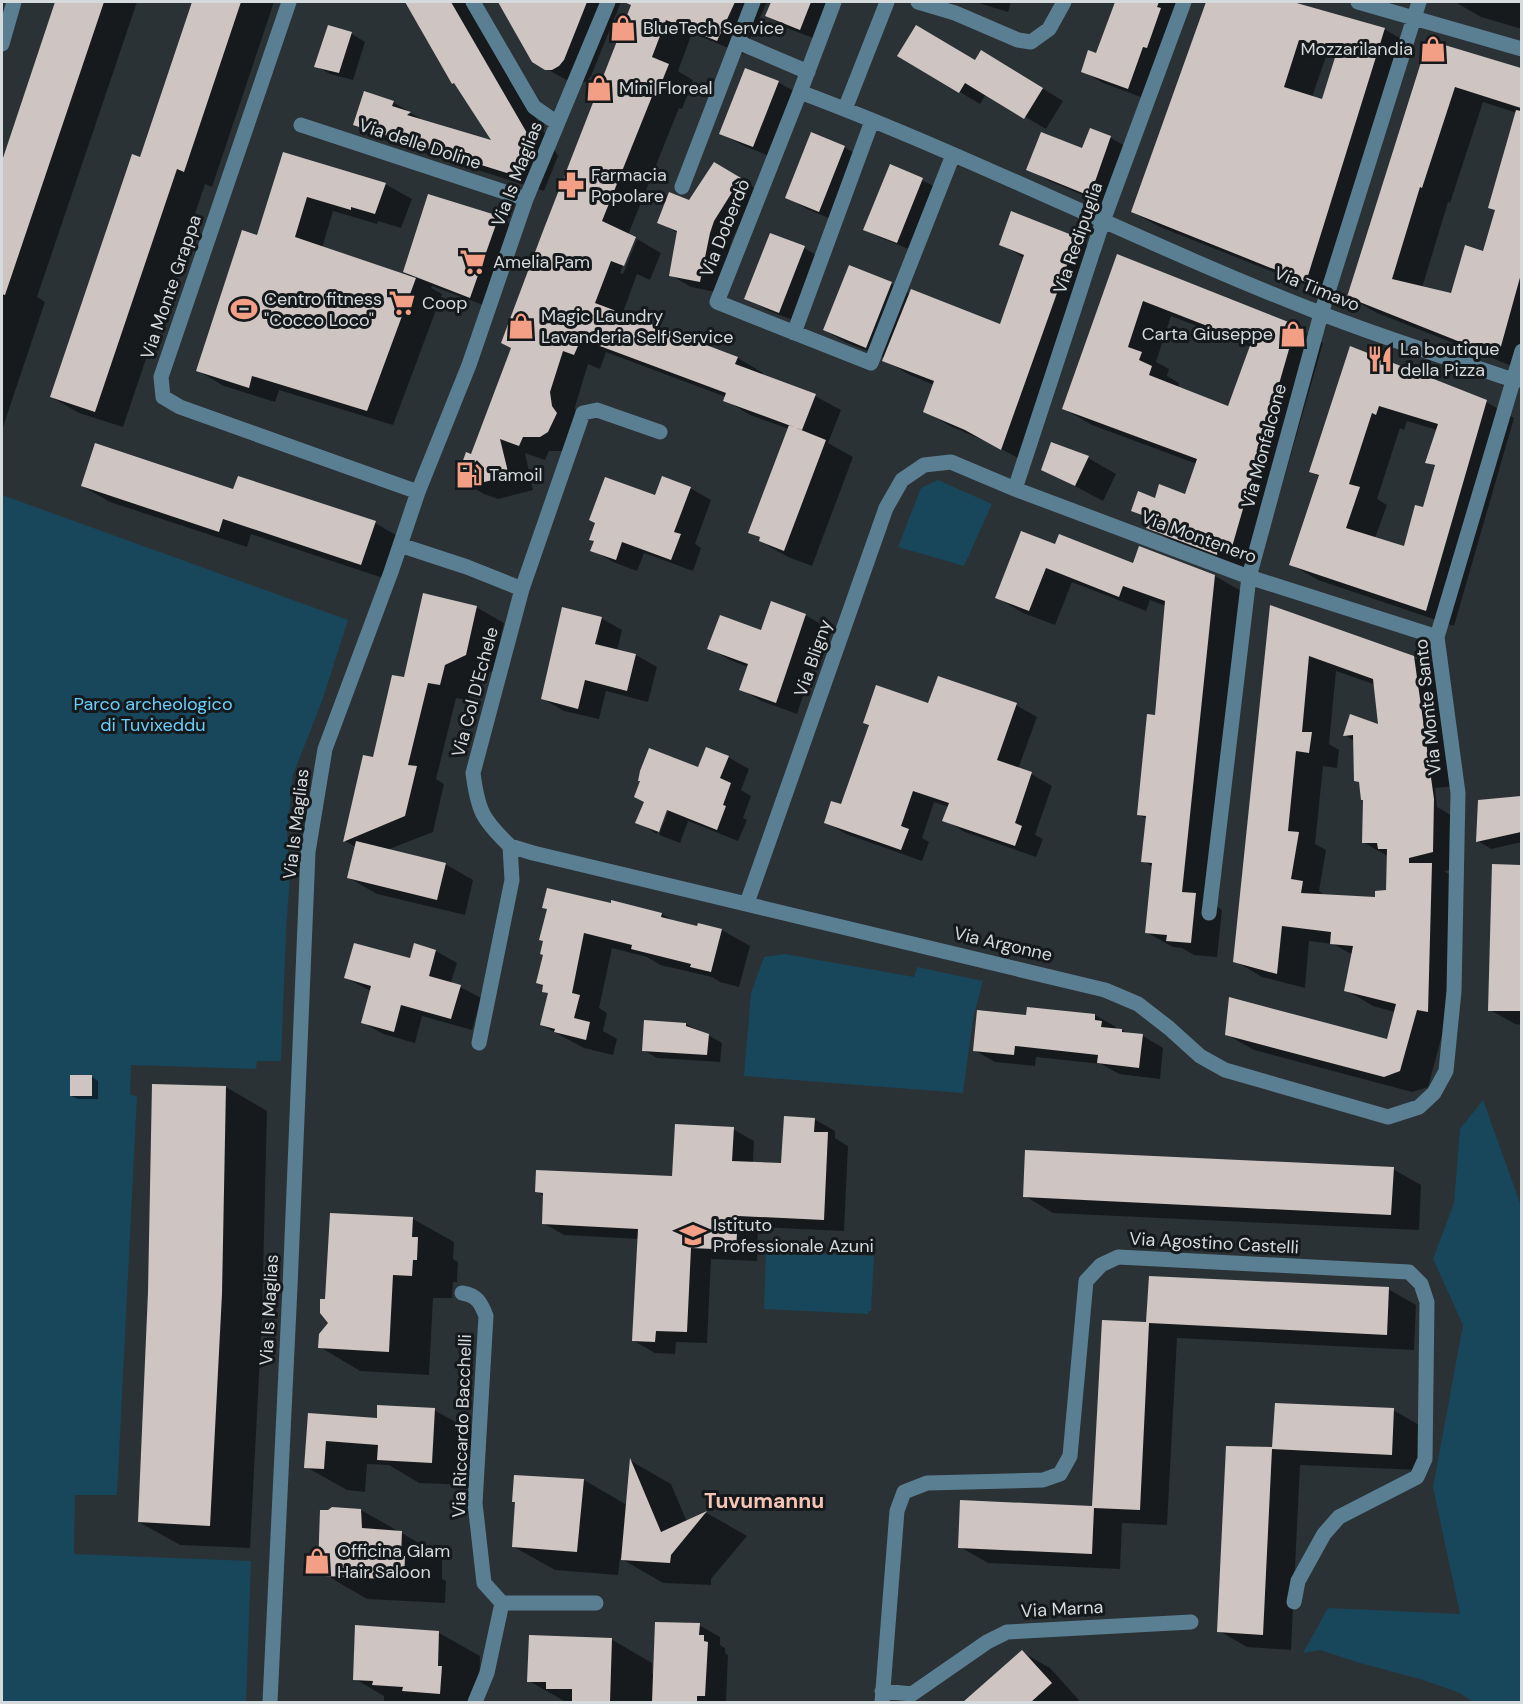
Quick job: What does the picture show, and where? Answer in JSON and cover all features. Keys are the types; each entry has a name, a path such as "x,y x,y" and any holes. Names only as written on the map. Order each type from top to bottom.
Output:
{"street":[{"path":"2,44 14,2"},
{"name":"Via Monte Grappa","path":"289,2 161,377 163,397 180,407 418,492"},
{"path":"473,2 534,107 557,123"},
{"name":"Via Is Maglias","path":"270,1702 308,852 326,749 418,492 469,365 526,199 608,2"},
{"path":"682,187 753,2"},
{"name":"Via Doberdò","path":"834,2 717,302 871,363 953,155"},
{"path":"845,109 887,2"},
{"path":"918,2 955,14 1018,40 1031,42 1048,29 1064,2"},
{"name":"Via Redipuglia","path":"1015,489 1103,221 1184,2"},
{"path":"1358,2 1521,49"},
{"name":"Via Monfalcone","path":"1209,913 1249,577 1321,314 1419,2"},
{"path":"738,42 808,72"},
{"path":"800,92 845,109 1103,221"},
{"path":"794,333 872,121"},
{"name":"Via delle Doline","path":"301,126 526,199"},
{"name":"Via Timavo","path":"1103,221 1321,314 1517,380"},
{"name":"Via Monte Santo","path":"1446,1071 1454,991 1458,793 1437,637 1517,380 1521,351"},
{"name":"Via Col D'Echele","path":"510,846 491,828 477,803 473,773 522,589 583,413 597,410 660,432"},
{"name":"Via Montenero","path":"951,462 1015,489 1249,577 1437,637"},
{"name":"Via Bligny","path":"747,903 886,508 902,480 924,465 951,462"},
{"path":"400,545 467,567 522,589"},
{"path":"479,1043 512,880 510,846"},
{"name":"Via Argonne","path":"510,846 1105,990 1138,1004 1200,1056 1225,1070 1388,1117 1419,1107 1434,1093 1446,1071"},
{"name":"Via Agostino Castelli","path":"882,1697 897,1511 904,1491 927,1483 1043,1480 1060,1474 1070,1456 1086,1281 1101,1265 1118,1257 1409,1272 1421,1284 1427,1302 1425,1459 1417,1477 1339,1517 1324,1534 1298,1581 1294,1602"},
{"name":"Via Riccardo Bacchelli","path":"462,1293 470,1294 480,1301 486,1316 476,1503 484,1583 502,1603"},
{"path":"475,1702 487,1673 502,1603 596,1603"},
{"name":"Via Marna","path":"882,1697 912,1695 987,1642 1007,1632 1191,1622"}],"green space":[{"path":"938,480 992,504 964,566 898,547 921,488"},
{"name":"Parco archeologico di Tuvixeddu","path":"2,495 348,620 322,701 293,775 287,832 290,876 281,1061 257,1061 256,1069 131,1065 130,1095 137,1096 117,1495 75,1495 74,1554 251,1561 246,1702 2,1702"},
{"path":"785,954 914,977 917,967 983,981 973,1018 963,1093 744,1076 751,993 764,957"},
{"path":"1483,1100 1521,1206 1521,1702 1473,1702 1460,1693 1420,1679 1320,1650 1303,1653 1328,1608 1460,1614 1433,1487 1463,1325 1433,1259 1454,1203 1460,1129"},
{"path":"766,1251 874,1256 871,1311 868,1311 868,1314 764,1309"}],"building":[{"path":"55,2 104,2 5,295 2,294 2,161"},
{"path":"192,2 241,2 184,172 177,169 95,412 50,397 132,154 140,157"},
{"path":"405,2 451,2 531,140 516,176 353,125 364,91 394,101 392,106 411,112 407,115 491,140 454,83 452,84"},
{"path":"498,2 587,2 564,60 552,70 545,70 532,62"},
{"path":"624,2 735,2 717,41 666,20 652,57 669,64 656,96 653,94 602,221 636,237 624,266 611,261 595,303 738,357 735,364 816,394 802,430 723,401 726,393 581,339 574,355 563,351 550,392 552,406 557,413 548,432 540,437 523,437 519,446 500,439 509,476 472,485 456,480 466,452 471,454 511,348 501,343 631,5"},
{"path":"771,2 811,2 800,30 765,16"},
{"path":"1115,2 1159,2 1157,7 1161,8 1147,48 1143,47 1128,89 1081,72 1088,50 1096,53"},
{"path":"1206,2 1293,2 1385,28 1306,282 1131,212","holes":["1299,40 1337,51 1322,99 1284,87"]},
{"path":"328,25 352,32 339,73 314,67"},
{"path":"916,25 975,60 981,50 1043,88 1024,119 965,83 959,93 897,56"},
{"path":"1428,40 1521,68 1521,108 1455,87 1422,188 1420,187 1392,279 1451,293 1465,245 1483,251 1495,210 1488,208 1516,110 1521,111 1521,274 1498,357 1347,297"},
{"path":"745,68 779,81 753,147 719,134"},
{"path":"1090,128 1111,136 1090,196 1026,170 1041,132 1082,148"},
{"path":"811,132 845,146 819,212 785,198"},
{"path":"283,152 386,183 375,214 351,207 351,210 307,197 295,237 416,278 367,411 252,376 249,388 196,371 242,230 257,235"},
{"path":"714,162 741,178 714,221 700,282 669,276 677,231 657,223 669,192 689,200"},
{"path":"890,164 923,178 897,243 863,230"},
{"path":"428,194 499,216 470,298 403,272"},
{"path":"1011,211 1077,237 1001,450 965,430 923,412 934,381 882,361 911,289 1000,324 1024,255 999,245"},
{"path":"770,233 805,246 779,313 744,299"},
{"path":"1117,254 1296,325 1232,547 1219,542 1217,555 1146,528 1150,518 1131,511 1138,491 1155,498 1159,484 1185,494 1197,459 1062,409","holes":["1143,301 1251,343 1228,406 1149,375 1152,366 1139,360 1142,352 1128,347"]},
{"path":"849,265 892,282 866,348 823,330"},
{"path":"1350,346 1487,400 1426,611 1289,565 1319,475 1309,472","holes":["1379,406 1438,424 1425,463 1435,465 1423,507 1415,505 1404,546 1346,528 1360,487 1349,484 1372,413 1376,415"]},
{"path":"789,425 826,440 784,551 759,541 760,537 748,533"},
{"path":"1051,442 1089,456 1075,486 1041,470"},
{"path":"95,443 233,489 238,476 376,521 361,565 223,519 219,532 81,486"},
{"path":"662,476 691,487 674,532 681,534 671,560 622,542 616,560 590,551 594,541 589,540 595,523 589,520 605,477 655,495"},
{"path":"1021,531 1055,544 1059,534 1133,563 1139,546 1215,575 1182,892 1196,893 1191,943 1166,941 1167,935 1145,933 1152,863 1141,862 1146,816 1137,815 1147,714 1155,715 1165,601 1123,586 1119,597 1046,568 1029,611 995,598"},
{"path":"423,593 477,606 466,655 445,665 440,685 428,683 408,765 417,766 405,816 343,842 363,755 373,757 392,675 404,677"},
{"path":"771,601 806,614 776,703 739,690 748,664 707,649 720,615 761,630"},
{"path":"1270,605 1414,656 1434,799 1433,852 1409,858 1409,863 1432,863 1428,1012 1417,1010 1400,1071 1384,1077 1225,1035 1229,997 1387,1039 1396,1004 1344,991 1353,946 1330,944 1331,932 1282,926 1277,974 1233,962","holes":["1309,656 1373,679 1378,724 1350,714 1343,736 1353,735 1354,781 1359,782 1361,800 1363,800 1362,843 1377,843 1378,849 1387,849 1386,890 1375,891 1375,897 1301,893 1303,881 1291,879 1299,832 1288,831 1296,751 1309,753 1312,732 1302,732"]},
{"path":"562,607 602,617 595,644 636,654 627,691 585,680 578,709 541,699"},
{"path":"938,676 1017,703 997,760 1032,772 1015,823 1022,826 1015,846 942,821 949,803 913,791 901,826 909,829 901,850 824,823 831,801 841,804 869,725 863,723 876,685 928,703"},
{"path":"706,747 729,756 720,778 731,783 717,830 667,810 659,832 635,823 644,802 634,797 640,781 638,781 640,771 649,748 698,767"},
{"path":"1521,796 1521,832 1476,842 1478,800"},
{"path":"356,841 446,863 437,900 347,878"},
{"path":"1492,864 1521,865 1521,1011 1488,1011"},
{"path":"547,888 611,903 611,900 662,913 661,917 697,926 698,923 722,929 711,972 690,967 691,964 631,949 632,945 584,933 572,993 580,995 574,1018 590,1022 586,1040 554,1032 555,1029 540,1025 548,993 542,992 543,985 536,983 543,955 540,954 543,941 539,940 547,909 542,908"},
{"path":"354,943 410,958 414,943 436,950 429,976 461,985 451,1019 401,1005 394,1032 361,1023 371,986 344,978"},
{"path":"1027,1007 1095,1014 1095,1020 1102,1021 1101,1027 1143,1034 1139,1068 1097,1063 1098,1055 1015,1046 1014,1055 973,1051 977,1010 1026,1015"},
{"path":"644,1020 686,1023 686,1026 709,1034 707,1055 642,1051"},
{"path":"70,1075 92,1075 92,1096 70,1096"},
{"path":"152,1084 226,1086 222,1294 210,1526 138,1522 148,1292"},
{"path":"784,1116 815,1118 814,1132 828,1132 824,1220 738,1216 736,1250 691,1248 687,1332 656,1331 655,1342 632,1341 638,1229 542,1224 543,1193 535,1192 536,1170 672,1176 675,1124 734,1127 732,1161 781,1163"},
{"path":"1025,1150 1394,1167 1391,1215 1023,1197"},
{"path":"330,1213 413,1217 412,1237 418,1237 417,1260 413,1260 412,1276 393,1275 389,1352 318,1348 319,1334 328,1323 320,1313 320,1299 325,1299"},
{"path":"1149,1276 1389,1287 1387,1335 1149,1323 1140,1510 1094,1508 1092,1554 958,1548 960,1500 1092,1506 1102,1320 1146,1322"},
{"path":"1275,1403 1394,1408 1392,1455 1272,1449 1263,1635 1217,1632 1226,1446 1272,1447"},
{"path":"377,1405 435,1408 432,1463 377,1460 378,1445 326,1441 324,1469 304,1468 308,1413 377,1418"},
{"path":"630,1458 661,1532 707,1511 671,1555 670,1563 621,1560"},
{"path":"514,1475 584,1479 577,1552 512,1547"},
{"path":"332,1507 361,1509 362,1528 402,1531 401,1556 405,1556 404,1580 325,1576 324,1570 318,1568 320,1510 328,1510"},
{"path":"655,1622 700,1623 699,1635 704,1635 704,1641 708,1642 705,1696 697,1696 697,1702 652,1702"},
{"path":"355,1625 439,1631 438,1666 442,1666 440,1694 402,1691 403,1687 372,1685 373,1681 353,1680"},
{"path":"529,1635 612,1638 610,1702 572,1702 572,1689 546,1689 546,1682 527,1682"},
{"path":"1022,1650 1052,1683 1031,1702 963,1702"}],"place":[{"name":"BlueTech Service","path":"623,28"},
{"name":"Mozzarilandia","path":"1433,49"},
{"name":"Mini Floreal","path":"599,88"},
{"name":"Farmacia Popolare","path":"571,185"},
{"name":"Amelia Pam","path":"473,262"},
{"name":"Coop","path":"402,303"},
{"name":"Centro fitness \"Cocco Loco\"","path":"244,309"},
{"name":"Magic Laundry Lavanderia Self Service","path":"521,326"},
{"name":"Carta Giuseppe","path":"1293,334"},
{"name":"La boutique della Pizza","path":"1380,359"},
{"name":"Tamoil","path":"469,475"},
{"name":"Istituto Professionale Azuni","path":"693,1235"},
{"name":"Officina Glam Hair Saloon","path":"317,1561"}],"district":[{"name":"Tuvumannu","path":"764,1501"}]}
